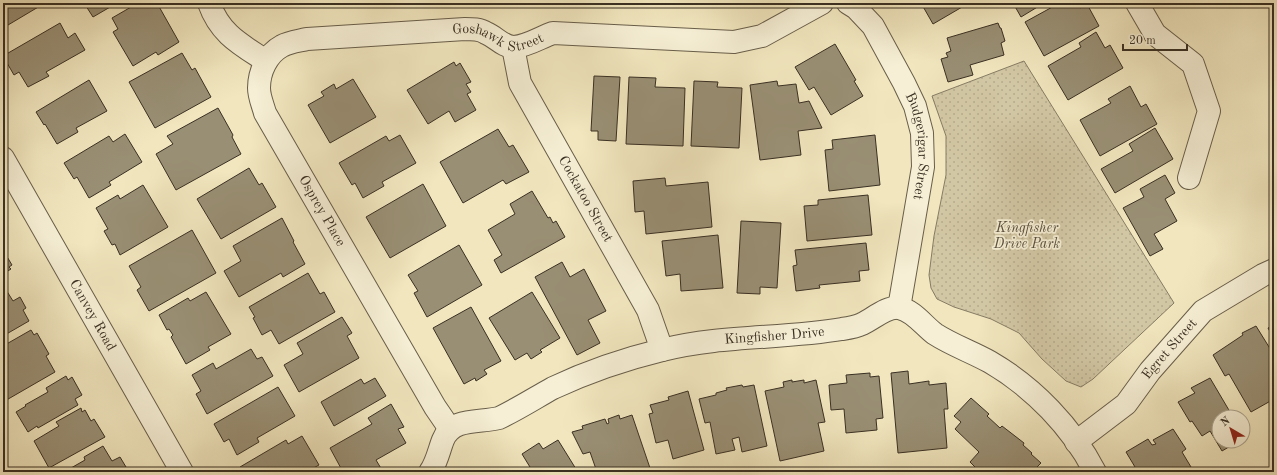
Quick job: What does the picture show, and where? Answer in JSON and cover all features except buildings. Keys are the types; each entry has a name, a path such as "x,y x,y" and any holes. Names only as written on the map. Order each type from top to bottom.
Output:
{"street":[{"path":"209,3 214,17 230,37 266,61"},
{"name":"Goshawk Street","path":"266,61 273,52 282,46 307,39 465,29 476,29 487,33 503,44 513,47 534,41 553,33 734,42 762,36 822,3"},
{"name":"Budgerigar Street","path":"848,3 856,8 873,26 915,106 922,133 923,167 898,308"},
{"path":"1137,3 1155,34 1193,64 1208,111 1189,178"},
{"name":"Cockatoo Street","path":"513,47 520,83 648,310 662,350"},
{"name":"Osprey Place","path":"266,61 260,74 259,89 266,113 435,407 450,429"},
{"name":"Canvey Road","path":"3,158 182,472"},
{"name":"Egret Street","path":"1076,442 1126,404 1150,371 1203,311 1274,270"},
{"path":"898,308 912,314 936,334 988,361 1027,388 1049,409 1076,442 1095,472"},
{"name":"Kingfisher Drive","path":"450,429 462,423 499,418 553,388 572,380 612,365 662,350 710,342 846,329 860,325 888,310 898,308"},
{"path":"430,472 436,461 444,436 450,429"}],"green space":[{"name":"Kingfisher Drive Park","path":"1024,61 1174,303 1093,379 1081,387 1066,381 1042,359 1019,333 991,319 954,307 937,299 931,288 929,275 934,236 946,175 946,136 932,96"}]}
